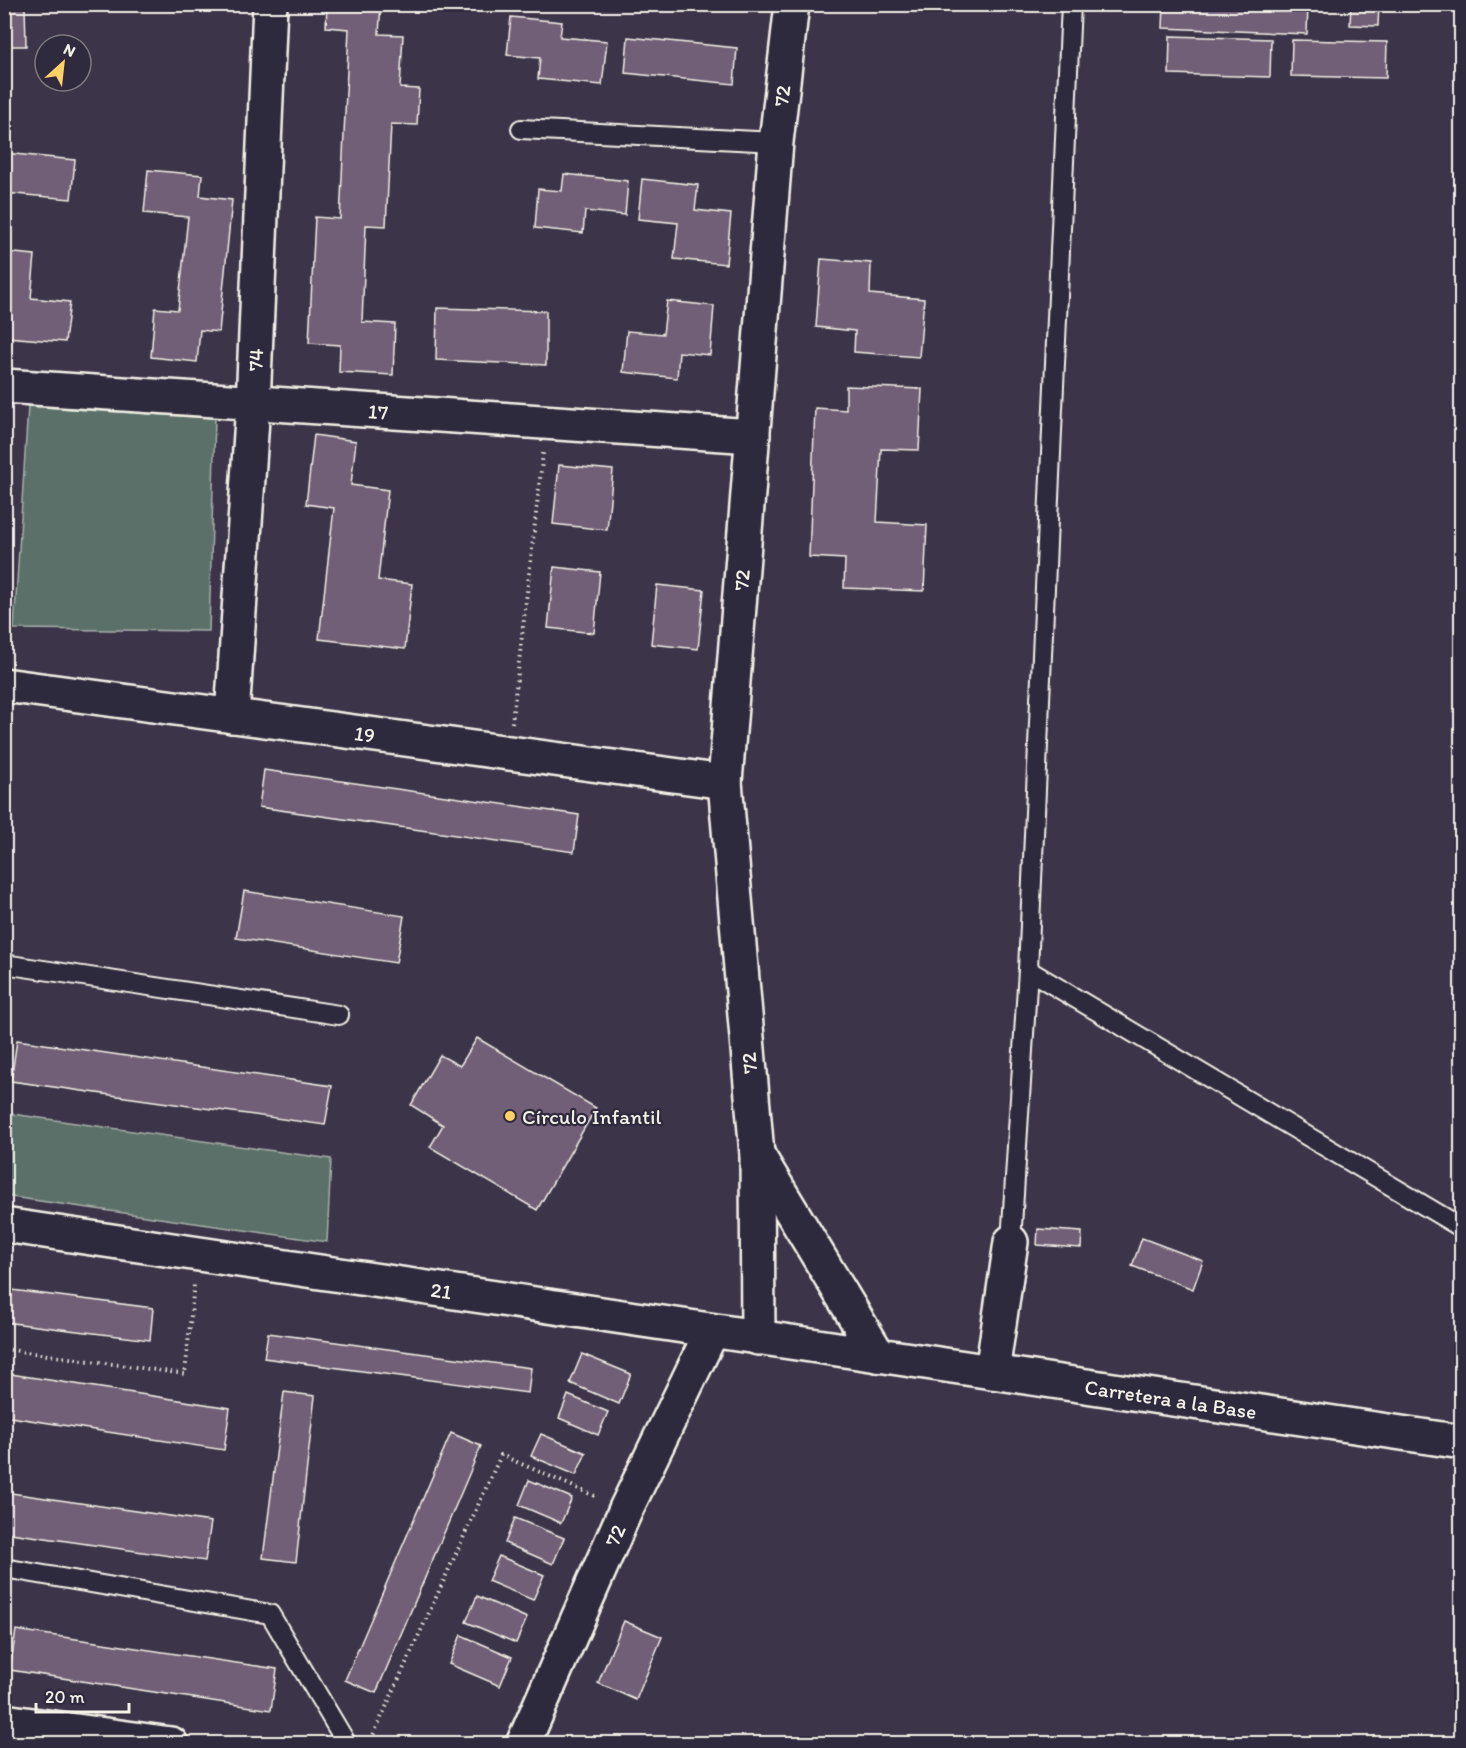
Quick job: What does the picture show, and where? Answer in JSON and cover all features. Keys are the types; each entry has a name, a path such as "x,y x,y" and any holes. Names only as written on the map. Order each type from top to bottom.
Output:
{"street":[{"name":"74","path":"232,716 253,404 270,4"},
{"name":"72","path":"758,1338 757,1154 725,782 776,142 792,4"},
{"name":"17","path":"4,386 753,436"},
{"name":"19","path":"4,685 725,782"},
{"name":"72","path":"757,1154 878,1355"},
{"name":"21","path":"4,1225 878,1355"},
{"path":"992,1372 1011,1242"},
{"name":"72","path":"523,1743 626,1509 712,1331"},
{"name":"Carretera a la Base","path":"878,1355 1461,1442"},
{"path":"4,1720 171,1743"}],"lane":[{"path":"1011,1242 1028,970 1071,4"},
{"path":"521,129 776,142"},
{"path":"4,964 339,1015"},
{"path":"1028,970 1461,1228"},
{"path":"4,1569 270,1614 347,1743"}],"path":[{"path":"509,753 546,422"},
{"path":"4,1349 185,1374 198,1254"},
{"path":"370,1743 501,1455 626,1509"}],"green space":[{"path":"28,406 215,418 209,631 14,629"},
{"path":"5,1113 331,1159 327,1242 5,1196"}],"building":[{"path":"4,4 25,4 26,46 4,46"},
{"path":"327,4 381,4 379,34 403,35 400,88 419,89 417,125 391,124 386,226 366,225 362,322 395,324 393,375 339,372 340,345 309,343 315,217 340,219 349,29 326,27"},
{"path":"1164,4 1308,4 1307,34 1163,28"},
{"path":"1351,4 1379,4 1378,26 1350,25"},
{"path":"511,17 562,22 560,37 607,41 602,85 538,79 540,58 507,55"},
{"path":"1170,36 1271,39 1270,77 1169,74"},
{"path":"628,37 737,48 734,84 625,73"},
{"path":"1292,40 1387,42 1386,78 1291,76"},
{"path":"4,153 75,160 71,199 4,193"},
{"path":"148,170 202,175 200,196 232,200 219,332 200,330 197,362 151,357 155,308 178,310 188,217 144,213"},
{"path":"564,174 628,181 625,215 585,211 583,233 535,228 538,189 562,191"},
{"path":"642,179 698,185 695,210 731,214 726,264 674,259 678,223 638,219"},
{"path":"4,252 35,255 31,298 70,302 65,342 7,337"},
{"path":"821,259 871,263 870,294 924,299 919,357 854,352 855,331 816,327"},
{"path":"667,301 714,306 710,355 679,352 677,378 623,372 627,331 663,334"},
{"path":"437,308 546,311 546,365 436,360"},
{"path":"846,386 922,389 919,450 881,449 877,522 927,525 924,591 844,588 845,559 809,557 815,408 846,410"},
{"path":"314,435 356,441 351,485 388,490 378,580 412,584 405,649 319,639 334,508 306,504"},
{"path":"559,465 613,470 607,530 553,524"},
{"path":"554,567 600,572 594,633 548,628"},
{"path":"657,585 704,590 698,649 651,644"},
{"path":"264,770 579,815 574,852 259,807"},
{"path":"244,891 404,916 396,963 236,938"},
{"name":"Círculo Infantil","path":"477,1038 596,1108 537,1210 430,1147 443,1125 411,1105 440,1055 460,1066"},
{"path":"17,1040 332,1086 325,1125 11,1081"},
{"path":"1038,1229 1082,1232 1081,1248 1037,1245"},
{"path":"1142,1238 1203,1261 1193,1289 1132,1266"},
{"path":"4,1289 153,1308 150,1340 4,1322"},
{"path":"268,1333 531,1368 528,1393 264,1358"},
{"path":"582,1354 631,1374 619,1404 570,1383"},
{"path":"4,1373 230,1408 224,1450 4,1416"},
{"path":"284,1392 315,1396 296,1562 263,1558"},
{"path":"568,1395 608,1412 598,1435 559,1418"},
{"path":"451,1433 481,1446 376,1693 345,1680"},
{"path":"541,1434 586,1453 576,1475 531,1456"},
{"path":"529,1480 572,1498 561,1523 519,1505"},
{"path":"4,1492 211,1522 205,1561 4,1532"},
{"path":"515,1518 564,1538 553,1564 505,1543"},
{"path":"499,1556 544,1575 533,1600 488,1581"},
{"path":"477,1596 527,1618 516,1643 466,1622"},
{"path":"624,1621 662,1637 636,1700 598,1683"},
{"path":"16,1630 277,1669 271,1710 10,1670"},
{"path":"461,1635 512,1657 500,1686 449,1664"}],"place":[{"name":"Círculo Infantil","path":"510,1116"}]}
